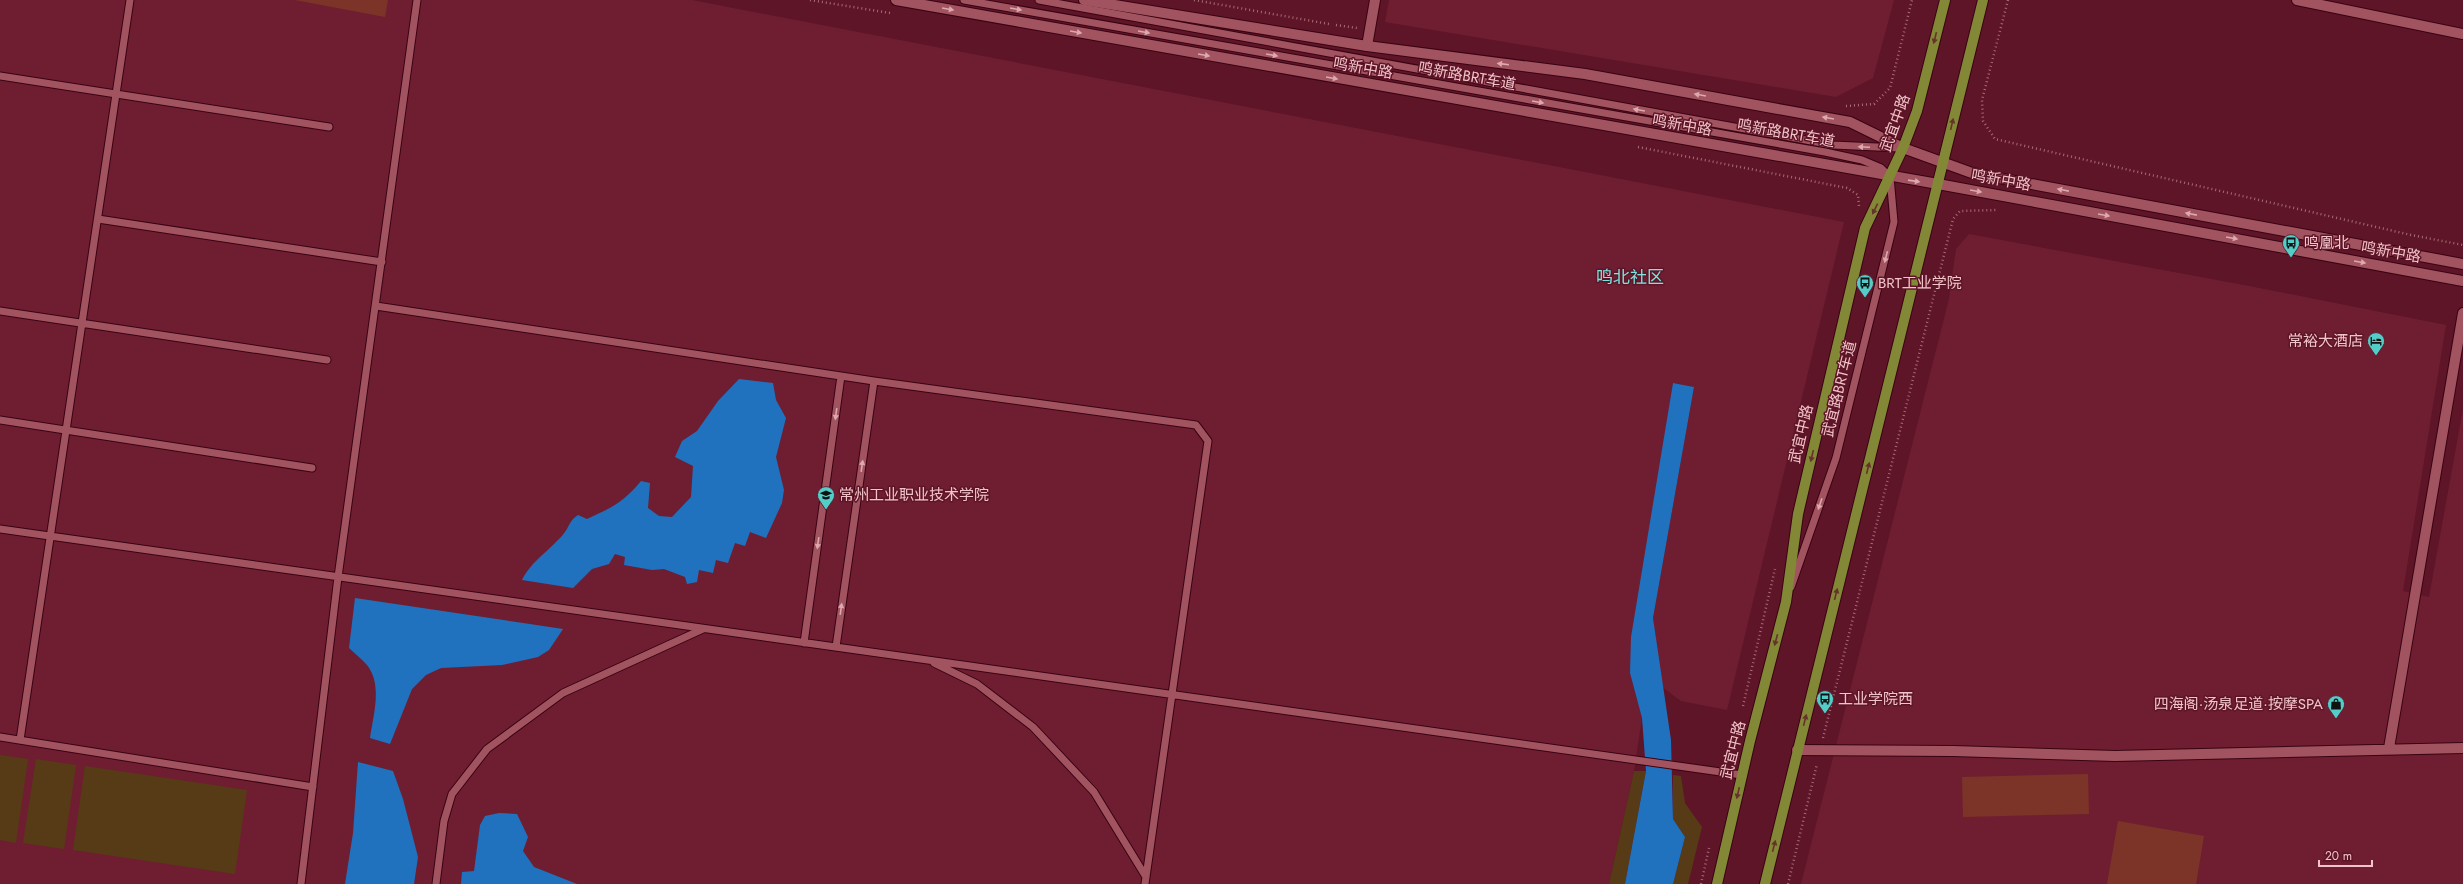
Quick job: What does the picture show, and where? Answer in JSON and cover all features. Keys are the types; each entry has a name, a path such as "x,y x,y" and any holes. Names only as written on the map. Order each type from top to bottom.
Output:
{"main road":[{"name":"鸣新中路","path":"896,0 1890,177 1938,184 2463,281"},
{"name":"鸣新中路","path":"1084,0 1367,46 1585,74 1850,122 1903,148 1986,176 2463,264"},
{"path":"1367,46 1375,0"},
{"name":"武宜中路","path":"1717,884 1742,775 1786,602 1798,514 1865,228 1903,148 1917,111 1945,0"},
{"path":"1765,884 1983,0"},
{"path":"2297,0 2463,34"},
{"path":"2389,748 2463,313"},
{"path":"1797,750 1953,751 2114,756 2389,748 2463,748"}],"lane":[{"path":"20,740 130,0"},
{"path":"301,884 338,577 417,0"},
{"name":"鸣新路BRT车道","path":"964,0 1825,152 1862,160 1881,168 1890,177"},
{"name":"鸣新路BRT车道","path":"1039,0 1833,146 1903,148"},
{"path":"0,76 329,127"},
{"name":"武宜路BRT车道","path":"1786,602 1836,458 1891,237 1894,222 1890,177"},
{"path":"98,219 382,262"},
{"path":"376,306 874,382 1196,426 1208,441 1146,880"},
{"path":"0,311 327,360"},
{"path":"804,643 841,376"},
{"path":"836,647 874,382"},
{"path":"0,420 312,468"},
{"path":"0,529 1172,695 1680,765 1742,775"},
{"path":"436,884 444,821 452,794 487,749 563,693 703,628"},
{"path":"927,660 978,684 1033,727 1094,792 1146,880"},
{"path":"0,737 313,787"}],"path":[{"path":"810,0 893,14"},
{"path":"1194,0 1370,30"},
{"path":"1844,106 1874,104 1890,88 1912,0"},
{"path":"2008,0 1982,100 1983,121 1995,139 2411,235 2463,245"},
{"path":"1631,146 1847,188 1858,195 1858,212"},
{"path":"1788,884 1820,750 1953,219 1960,211 2004,210"},
{"path":"1742,708 1775,568"},
{"path":"1700,884 1711,841"}],"shaded area":[{"name":"常州工业职业技术学院","path":"0,0 692,0 1844,222 1727,710 1681,701 1662,687 1653,618 1694,387 1673,383 1630,673 1642,718 1634,771 1609,884 0,884"},
{"path":"1389,0 1894,0 1873,78 1836,97 1385,22"},
{"path":"1969,234 2249,286 2446,325 2403,591 2429,597 2463,409 2463,884 1801,884 1949,299 1956,249"},
{"path":"0,755 28,759 16,843 0,840"},
{"path":"36,759 76,765 64,849 23,843"},
{"path":"85,766 247,790 235,874 73,850"},
{"path":"1634,771 1646,771 1625,884 1609,884"},
{"path":"1673,775 1681,776 1685,803 1702,827 1688,884 1673,884 1685,837 1673,819"}],"water":[{"path":"739,379 773,383 776,400 786,418 776,457 784,490 782,503 766,538 750,532 745,546 735,543 728,563 716,560 713,573 699,570 697,582 687,584 685,577 664,569 652,570 624,565 625,557 615,554 609,564 592,569 573,588 522,580 536,561 560,538 575,517 578,515 587,519 610,508 629,494 641,481 650,483 648,508 659,516 672,517 691,497 693,466 675,457 682,441 697,431 718,401"},
{"path":"1673,383 1694,387 1653,618 1671,740 1673,819 1685,837 1673,884 1625,884 1646,771 1642,718 1630,673 1631,637"},
{"path":"355,598 563,629 549,650 538,657 502,665 441,668 426,675 412,689 390,744 370,738 376,701 375,682 367,665 349,648"},
{"path":"358,762 393,771 403,799 418,857 414,884 345,884 353,833"},
{"path":"499,813 517,814 528,837 523,851 534,867 577,884 461,884 462,872 474,871 480,825 485,816"}],"building":[{"path":"295,0 388,0 385,17"},
{"path":"2088,774 2089,814 1963,817 1962,777"},
{"path":"2118,821 2204,836 2196,884 2107,884"}],"place":[{"name":"鸣凰北","path":"2291,258"},
{"name":"BRT工业学院","path":"1865,298"},
{"name":"常裕大酒店","path":"2376,356"},
{"name":"常州工业职业技术学院","path":"826,510"},
{"name":"工业学院西","path":"1825,714"},
{"name":"四海阁·汤泉足道·按摩SPA","path":"2336,719"}],"district":[{"name":"鸣北社区","path":"1630,277"}]}
